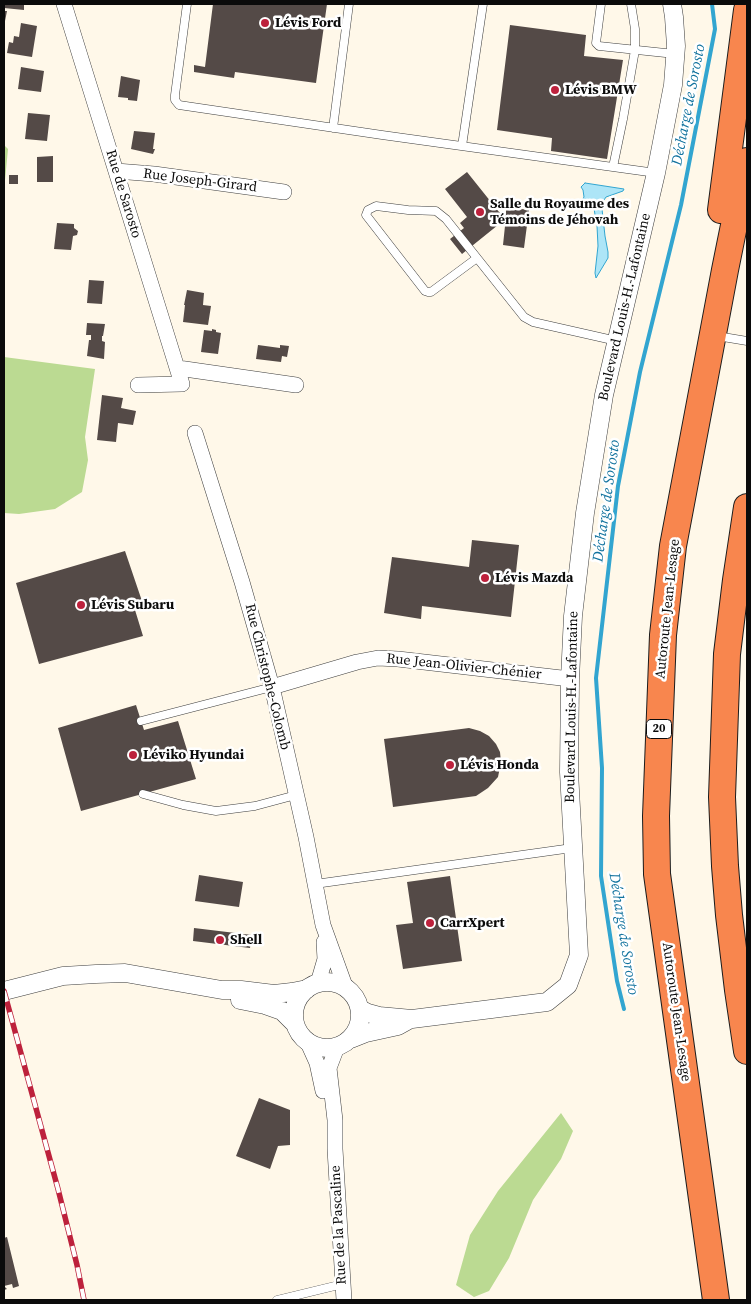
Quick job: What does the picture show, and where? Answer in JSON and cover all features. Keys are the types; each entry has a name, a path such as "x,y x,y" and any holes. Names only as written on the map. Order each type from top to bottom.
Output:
{"highway":[{"path":"673,546 676,494 722,207 747,10"},
{"name":"Autoroute Jean-Lesage","path":"716,1300 657,874 656,816 663,635 673,546 747,161"},
{"path":"747,507 727,654 722,797 729,915 747,1051"}],"street":[{"name":"Rue de Sarosto","path":"64,4 182,384 138,385"},
{"name":"Boulevard Louis-H.-Lafontaine","path":"360,1009 379,1016 412,1019 546,1002 568,985 579,955 568,772 573,616 584,514 604,395 656,173 673,85 675,27 672,4"},
{"name":"Rue Joseph-Girard","path":"116,171 154,174 284,192"},
{"path":"178,368 296,385"},
{"name":"Rue Christophe-Colomb","path":"195,433 242,582 272,687 315,884 323,925 325,959 313,986"},
{"name":"Rue Jean-Olivier-Chénier","path":"272,687 357,662 378,658 570,679"},
{"name":"Rue Christophe-Colomb","path":"323,925 345,986"},
{"path":"4,991 63,976 115,973 125,973 222,990 242,990 274,994 292,992 313,986 331,982 345,986 356,997 360,1009 359,1027 353,1037 344,1043 325,1049 318,1048 308,1043 300,1035 295,1024 295,1005 304,991 313,986"},
{"path":"222,990 237,999 282,1011 295,1024"},
{"name":"Boulevard Louis-H.-Lafontaine","path":"344,1043 366,1033 398,1026 412,1019"},
{"name":"Rue de la Pascaline","path":"308,1043 317,1063 335,1149"},
{"name":"Rue de la Pascaline","path":"344,1043 329,1068 335,1120 344,1300"}],"lane":[{"path":"187,4 175,94 175,100 180,105 656,173"},
{"path":"333,128 349,4"},
{"path":"462,146 483,4"},
{"path":"601,4 596,43 599,46 675,54"},
{"path":"613,167 624,119 635,50 635,29 631,4"},
{"path":"477,258 431,292 425,291 366,215 368,210 376,206 436,211 446,219 524,317 533,322 617,342"},
{"path":"713,335 747,341"},
{"path":"141,721 272,687"},
{"path":"143,794 183,805 216,811 256,806 296,795"},
{"path":"315,884 572,848"},
{"path":"277,1300 343,1284"}],"green space":[{"path":"4,145 8,149 4,191"},
{"path":"4,357 95,369 85,437 88,460 82,492 55,509 19,514 4,513"},
{"path":"561,1113 573,1131 561,1159 533,1200 509,1258 489,1291 474,1297 456,1285 470,1235 498,1191"}],"water":[{"path":"585,183 624,189 606,197 604,200 602,209 608,258 596,278 598,246 593,203 578,207 584,197 581,187"}],"building":[{"path":"4,4 24,4 24,10 4,8"},
{"path":"213,4 327,4 316,83 235,72 234,78 194,72 194,65 205,67"},
{"path":"4,11 7,11 5,21 4,21"},
{"path":"21,23 37,26 32,57 7,53 9,42 13,43 14,36 19,37"},
{"path":"510,25 586,35 584,56 623,60 607,159 551,151 552,138 497,130"},
{"path":"21,67 44,71 41,92 18,89"},
{"path":"121,76 140,80 137,101 118,97"},
{"path":"28,113 50,115 47,141 25,139"},
{"path":"134,131 155,133 153,149 155,149 153,154 131,149"},
{"path":"53,156 53,182 37,182 37,157"},
{"path":"467,172 499,212 506,213 506,207 529,210 524,248 503,245 505,226 498,225 462,254 450,239 464,228 460,223 467,217 445,189"},
{"path":"9,175 18,175 18,184 9,184"},
{"path":"57,223 74,224 74,228 78,231 77,235 73,236 71,250 54,249"},
{"path":"89,280 104,281 102,304 87,303"},
{"path":"187,290 204,293 203,305 211,306 208,325 183,322"},
{"path":"87,323 105,324 102,336 102,341 105,342 104,359 87,356 91,335 86,335"},
{"path":"212,329 221,333 218,354 201,352 204,330 212,331"},
{"path":"258,345 280,348 280,345 289,346 287,357 282,356 281,362 256,359"},
{"path":"102,395 123,398 121,408 136,411 133,425 118,423 116,442 97,440"},
{"path":"472,540 519,545 511,617 422,606 421,619 384,613 392,557 469,567"},
{"path":"125,551 144,607 135,610 143,636 39,664 16,583"},
{"path":"136,705 144,730 178,721 196,779 81,811 58,728"},
{"path":"469,728 489,736 500,752 501,762 498,777 488,788 476,796 393,807 384,739"},
{"path":"199,875 243,882 239,907 195,901"},
{"path":"450,876 462,961 403,969 396,925 413,923 407,882"},
{"path":"194,928 252,935 250,948 193,941"},
{"path":"259,1098 290,1110 290,1145 278,1146 270,1169 236,1156"},
{"path":"7,1237 19,1286 13,1288 12,1284 4,1286 4,1238"}],"waterway":[{"name":"Décharge de Sorosto","path":"624,1009 617,981 601,876 602,768 596,678 618,486 640,372 681,205 715,29 712,4"}],"railway":[{"path":"4,991 58,1189 84,1300"}],"place":[{"name":"Lévis Ford","path":"265,23"},
{"name":"Lévis BMW","path":"555,90"},
{"name":"Salle du Royaume des Témoins de Jéhovah","path":"480,212"},
{"name":"Lévis Mazda","path":"485,578"},
{"name":"Lévis Subaru","path":"81,605"},
{"name":"Léviko Hyundai","path":"133,755"},
{"name":"Lévis Honda","path":"450,765"},
{"name":"CarrXpert","path":"430,923"},
{"name":"Shell","path":"220,940"}]}
